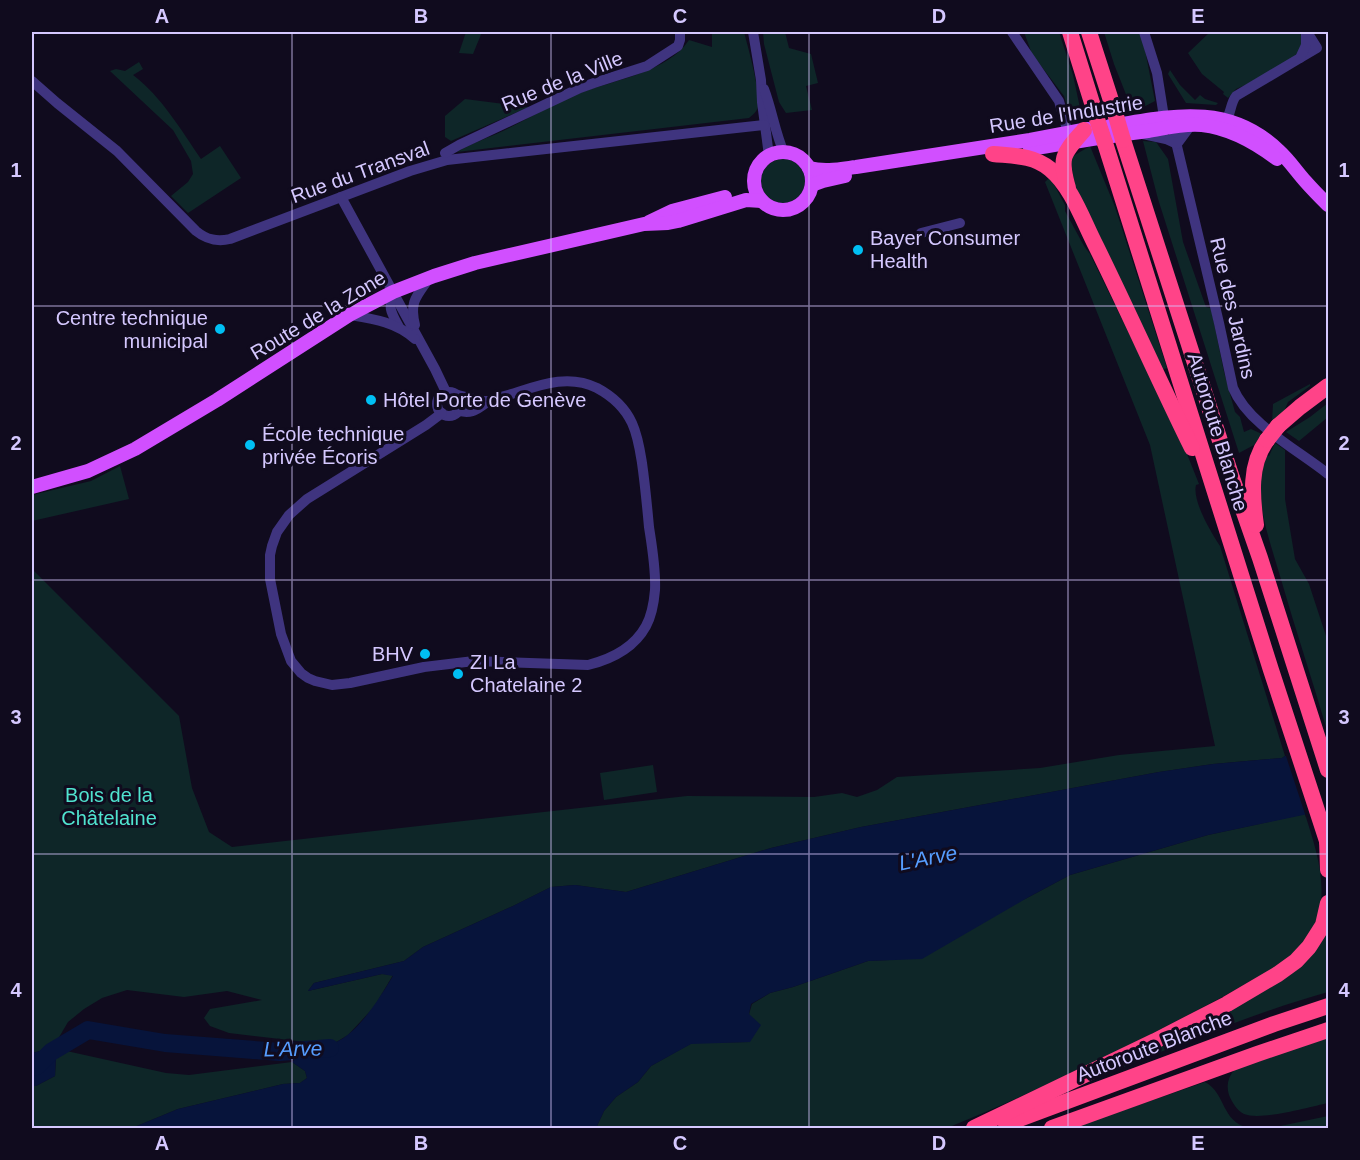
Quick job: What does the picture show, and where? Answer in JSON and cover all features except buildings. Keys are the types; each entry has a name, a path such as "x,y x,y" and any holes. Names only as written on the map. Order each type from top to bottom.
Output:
{"highway":[{"name":"Autoroute Blanche","path":"1070,32 1224,524 1327,843 1329,870"},
{"name":"Autoroute Blanche","path":"1089,32 1116,116 1128,136 1232,478 1329,770"},
{"path":"1070,194 1064,172 1064,160 1075,135"},
{"path":"993,154 1030,158 1041,163 1057,176 1070,194 1195,453 1224,524"},
{"path":"1260,558 1253,501 1257,458 1278,426 1329,386"},
{"path":"974,1128 1155,1041 1227,1004 1278,974 1309,948 1323,926 1329,903"},
{"name":"Autoroute Blanche","path":"994,1128 1274,1024 1329,1006"},
{"path":"1052,1128 1329,1030"}],"main road":[{"name":"Rue de l'Industrie","path":"783,153 797,156 809,168 830,170 1196,115 1224,120 1247,140 1307,183 1329,205"},
{"name":"Rue de l'Industrie","path":"812,185 858,174 993,154 1075,135 1128,136 1169,120 1191,125 1224,120"},
{"path":"783,153 769,156 760,164 755,177 756,192 767,205 775,209 793,209 806,200 812,185 809,168"},
{"name":"Route de la Zone","path":"644,224 672,211 724,197 755,185"},
{"name":"Route de la Zone","path":"32,487 88,471 135,449 217,400 349,315 393,292 430,277 475,263 644,224 678,221 746,200 762,201"}],"street":[{"name":"Rue de la Ville","path":"445,153 580,88 647,66 678,46 680,32"},
{"path":"753,32 769,156"},
{"path":"1012,32 1059,101 1075,135"},
{"name":"Rue des Jardins","path":"1144,32 1177,144 1233,388 1242,406 1254,418 1329,474"},
{"path":"1224,120 1238,94 1323,47 1306,32"},
{"path":"1300,58 1306,45 1306,32"},
{"path":"761,80 769,100 783,153"},
{"name":"Rue du Transval","path":"34,85 117,151 196,231 208,239 217,241 230,239 410,171 447,160 764,124"},
{"path":"1128,136 1161,138 1177,144 1191,125"},
{"path":"341,197 446,392"},
{"path":"921,233 960,224"},
{"path":"419,341 412,313 413,304 430,277"},
{"path":"393,292 390,310 399,327"},
{"path":"349,315 382,320 399,327 419,341"},
{"path":"442,413 434,421 307,499 289,515 277,532 272,546 269,569 281,634 291,661 308,678 322,683 342,684 424,667 474,661 588,665 621,653 633,643 646,626 654,602 655,572 639,445 633,424 625,411 602,391 586,384 570,381 549,382 489,401 474,411 459,411 452,415 442,413 438,402 440,396 446,392 489,401"},
{"path":"458,395 461,403 459,411"}],"green space":[{"path":"466,32 482,32 473,54 459,53"},
{"path":"712,32 744,32 758,91 757,110 749,118 457,152 573,96 655,67 680,51 689,40 712,47"},
{"path":"763,32 785,32 789,48 811,54 818,83 806,86 812,110 786,113 779,102"},
{"path":"1024,32 1059,32 1073,75 1083,122 1070,114 1064,96 1032,54"},
{"path":"1104,32 1140,32 1155,101 1134,112 1114,64"},
{"path":"1210,32 1302,32 1302,39 1300,48 1294,57 1236,89 1228,98 1202,74 1188,53"},
{"path":"139,62 143,69 133,75 162,104 201,159 220,146 241,178 188,213 171,196 188,182 193,174 191,161 173,130 110,71 116,69 125,71"},
{"path":"1170,70 1180,85 1195,100 1200,95 1218,103 1216,105 1186,103 1168,74"},
{"path":"465,99 529,107 451,141 445,137 445,116"},
{"path":"1143,141 1156,142 1168,159 1183,242 1206,307 1211,308 1235,412 1240,417 1244,432 1251,429 1262,434 1254,445 1239,453 1158,199"},
{"path":"1090,146 1115,207 1167,368 1161,370 1076,191 1070,158"},
{"path":"783,159 792,160 799,165 804,172 804,190 799,197 792,202 783,203 774,202 767,197 762,190 761,181 762,172 767,165 774,160"},
{"name":"Bois de la Châtelaine","path":"1050,177 1183,444 1199,484 1196,485 1196,492 1199,508 1220,546 1285,756 1159,772 861,827 771,848 626,892 575,885 551,887 423,947 404,961 314,983 308,991 382,974 393,975 374,1007 348,1035 333,1044 229,1033 210,1026 204,1018 210,1009 262,1000 227,991 184,997 127,990 102,998 84,1009 68,1022 55,1044 32,1053 32,569 179,716 192,788 209,832 232,847 687,796 814,797 842,793 857,797 877,790 897,777 1040,768 1119,755 1215,746 1150,445 1045,182"},
{"path":"1310,384 1288,402 1283,414 1272,422 1273,404"},
{"path":"1328,403 1328,417 1299,441 1286,432 1310,417"},
{"path":"1275,443 1285,450 1285,499 1295,559 1309,584 1328,642 1328,734 1262,511 1260,490 1262,472 1267,456"},
{"path":"120,466 129,499 32,521 32,495 91,481"},
{"path":"653,765 657,792 604,800 600,773"},
{"path":"1305,814 1320,869 1321,897 1315,925 1308,937 1289,957 1272,969 1157,1031 1008,1102 947,1128 593,1128 597,1126 604,1111 616,1097 638,1082 651,1066 692,1043 750,1042 749,1014 752,1004 770,993 868,961 889,960 1027,898 1070,875 1208,835"},
{"path":"1328,928 1328,992 1237,1022 1087,1082 1187,1030"},
{"path":"1328,1038 1328,1103 1262,1116 1244,1114 1235,1106 1229,1095 1228,1084 1235,1069"},
{"path":"62,1050 166,1073 189,1075 292,1062 305,1071 307,1078 300,1083 283,1084 178,1109 132,1128 32,1128 32,1086 55,1076 56,1056"},
{"path":"1205,1082 1217,1093 1233,1120 1249,1128 1072,1128"},
{"path":"1328,1116 1328,1128 1271,1128"}],"water":[{"path":"1328,753 1322,811 1208,835 1070,875 922,959 868,961 770,993 751,1004 749,1014 761,1025 750,1042 691,1044 651,1066 638,1082 616,1097 604,1111 597,1126 593,1128 132,1128 178,1109 283,1084 300,1083 307,1078 305,1071 292,1062 315,1043 334,1043 352,1032 368,1014 393,976 382,974 308,991 314,983 404,961 423,947 551,887 575,885 626,892 771,848 861,827 1159,772 1213,764"},
{"path":"44,1050 56,1056 55,1076 32,1086 32,1053"}],"pier":[{"path":"1328,750 1328,815 1306,817 1285,753"}],"waterway":[{"name":"L'Arve","path":"32,1067 37,1066 51,1052 88,1030 165,1043 280,1052 330,1048"}],"place":[{"name":"Bayer Consumer Health","path":"858,250"},
{"name":"Centre technique municipal","path":"220,329"},
{"name":"Hôtel Porte de Genève","path":"371,400"},
{"name":"École technique privée Écoris","path":"250,445"},
{"name":"BHV","path":"425,654"},
{"name":"ZI La Chatelaine 2","path":"458,674"}]}
